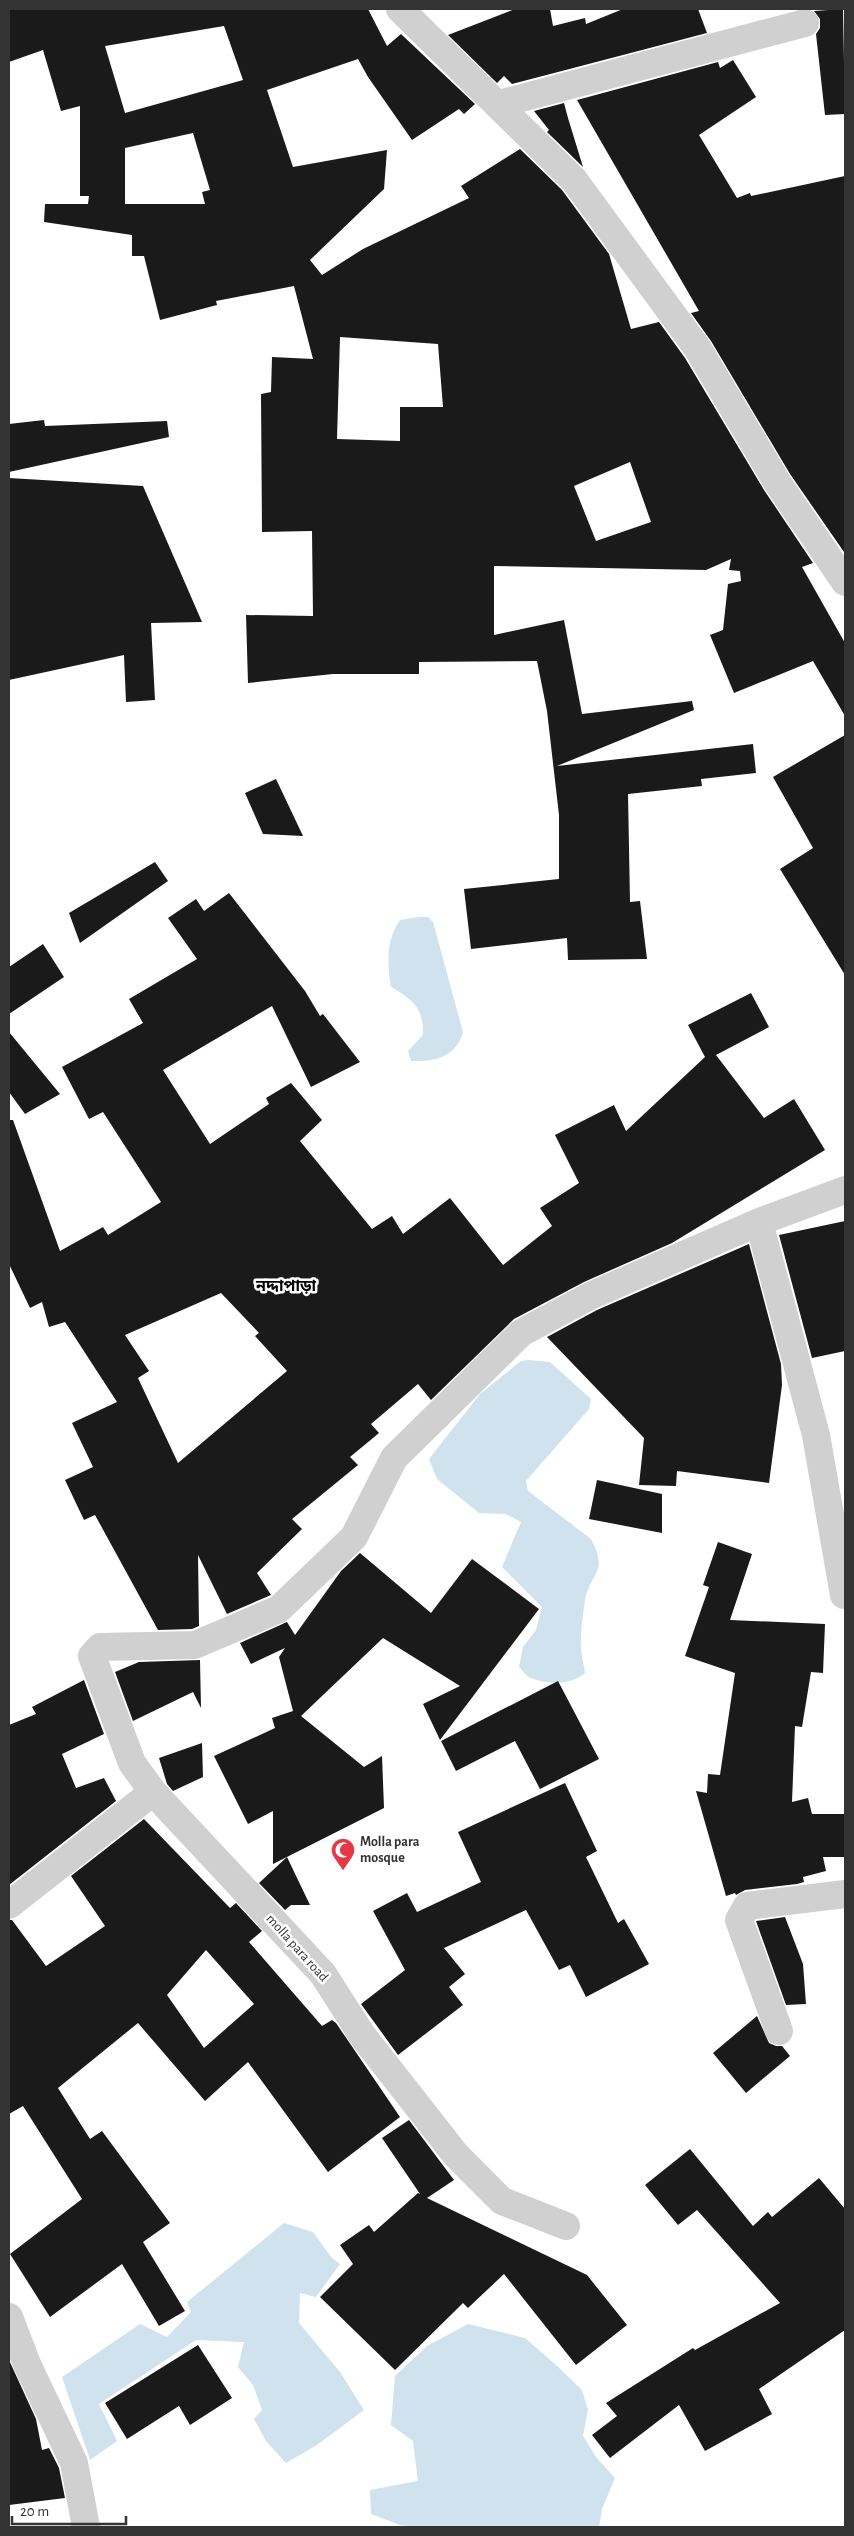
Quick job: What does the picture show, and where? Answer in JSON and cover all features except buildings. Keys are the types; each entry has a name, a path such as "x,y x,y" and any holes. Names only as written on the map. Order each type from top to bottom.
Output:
{"street":[{"path":"400,9 499,104 574,180 644,272 698,349 776,482 845,582"},
{"path":"499,104 805,23"},
{"path":"844,1595 816,1435 758,1222 845,1190"},
{"name":"molla para road","path":"566,2226 502,2201 456,2155 362,2035 323,1974 153,1792 132,1763 92,1656 100,1647 195,1645 280,1609 354,1537 394,1458 521,1333 590,1296 758,1222"},
{"path":"9,1905 153,1792"},
{"path":"779,2031 739,1920 747,1906 845,1894"},
{"path":"9,2317 28,2364 74,2463 86,2527"}],"water":[{"path":"428,917 433,922 463,1032 455,1047 443,1056 436,1059 411,1061 408,1051 423,1035 423,1026 419,1011 411,1000 391,987 389,952 392,936 400,920"},
{"path":"521,1361 550,1362 591,1399 589,1409 526,1481 528,1491 591,1539 598,1559 599,1566 585,1600 581,1650 585,1673 573,1680 559,1683 544,1682 531,1678 519,1667 523,1647 536,1630 542,1607 502,1567 521,1522 506,1514 479,1513 437,1479 429,1459 480,1394"},
{"path":"284,2223 313,2232 332,2258 340,2264 316,2297 300,2293 299,2323 340,2372 364,2410 317,2445 286,2463 266,2441 254,2419 262,2410 253,2385 238,2367 244,2342 196,2340 99,2404 117,2441 90,2460 62,2377 140,2324 167,2337 191,2312 187,2302"},
{"path":"468,2324 525,2338 582,2390 588,2410 583,2436 596,2457 615,2478 602,2509 599,2527 420,2527 400,2525 371,2514 370,2490 418,2481 413,2441 391,2425 395,2376 427,2346"}],"place":[{"name":"Molla para mosque","path":"343,1871"}],"district":[{"name":"নদ্দাপাড়া","path":"286,1286"}]}
